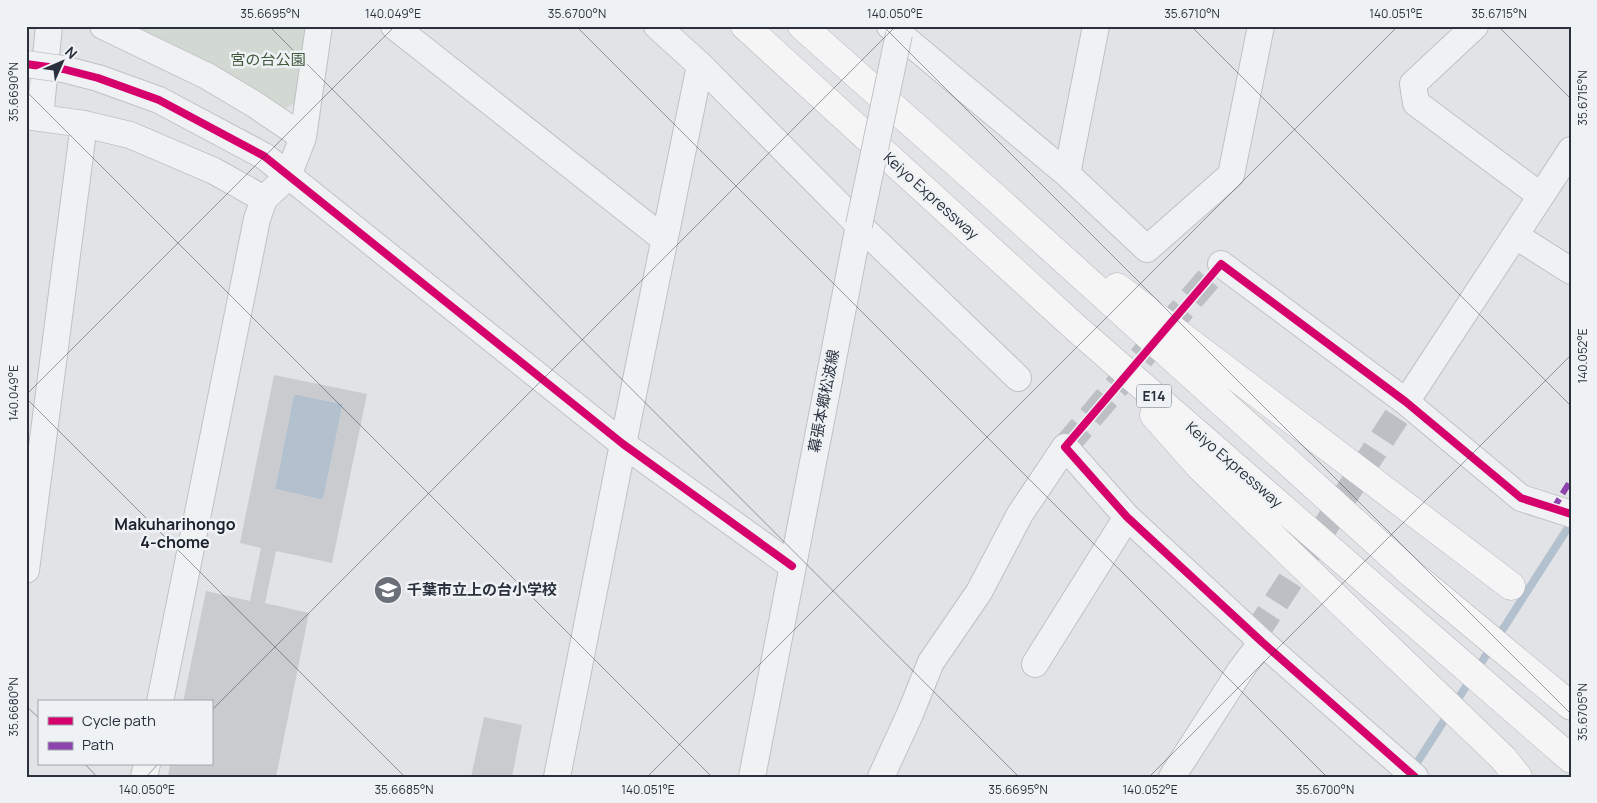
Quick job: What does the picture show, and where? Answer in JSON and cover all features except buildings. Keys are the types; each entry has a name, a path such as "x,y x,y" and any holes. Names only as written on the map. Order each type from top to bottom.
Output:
{"highway":[{"name":"Keiyo Expressway","path":"745,26 1077,329 1571,758"},
{"name":"E14","path":"802,26 998,200 1412,574 1571,706"},
{"path":"998,200 1149,310 1511,586"},
{"path":"1077,329 1200,466 1503,758 1518,777"}],"street":[{"path":"49,26 33,116 84,124 130,135 214,172 264,199"},
{"path":"103,26 206,76 254,104 302,137"},
{"path":"160,700 257,219 264,199 288,176 302,137 319,26"},
{"path":"394,26 664,239"},
{"path":"657,26 700,65 859,225 1018,378"},
{"path":"1067,174 1096,26"},
{"path":"897,29 1067,174 1147,249 1231,175 1261,26"},
{"path":"1475,26 1412,84 1416,103 1541,196"},
{"name":"幕張本郷松波線","path":"752,777 897,29"},
{"path":"26,64 63,69 98,78 159,100 264,156 623,444 792,566"},
{"path":"557,777 700,65"},
{"path":"26,570 84,124"},
{"path":"1406,402 1571,150"},
{"path":"1516,236 1571,271"},
{"path":"1221,264 1406,402 1521,498 1571,514"},
{"path":"881,777 931,662 979,592 1020,514 1065,447 1127,518 1262,642 1415,777"},
{"path":"1035,664 1127,518"},
{"path":"1172,777 1240,671 1262,642"}],"green space":[{"name":"宮の台公園","path":"135,26 307,26 297,102 281,111 237,79 191,53"}],"water":[{"path":"294,394 343,404 323,500 275,489"}],"waterway":[{"path":"1413,769 1571,523"}],"tunnel":[{"path":"1065,447 1221,264"},
{"path":"1255,635 1406,402"}],"marked path":[{"path":"1553,509 1571,480"}],"cycle path":[{"path":"26,64 63,69 98,78 159,100 264,156 623,444 792,566"},
{"path":"1415,777 1262,642 1127,517 1065,447 1221,264 1406,402 1521,498 1571,514"}],"place":[{"name":"千葉市立上の台小学校","path":"388,590"}],"district":[{"name":"Makuharihongo 4-chome","path":"175,533"}]}
